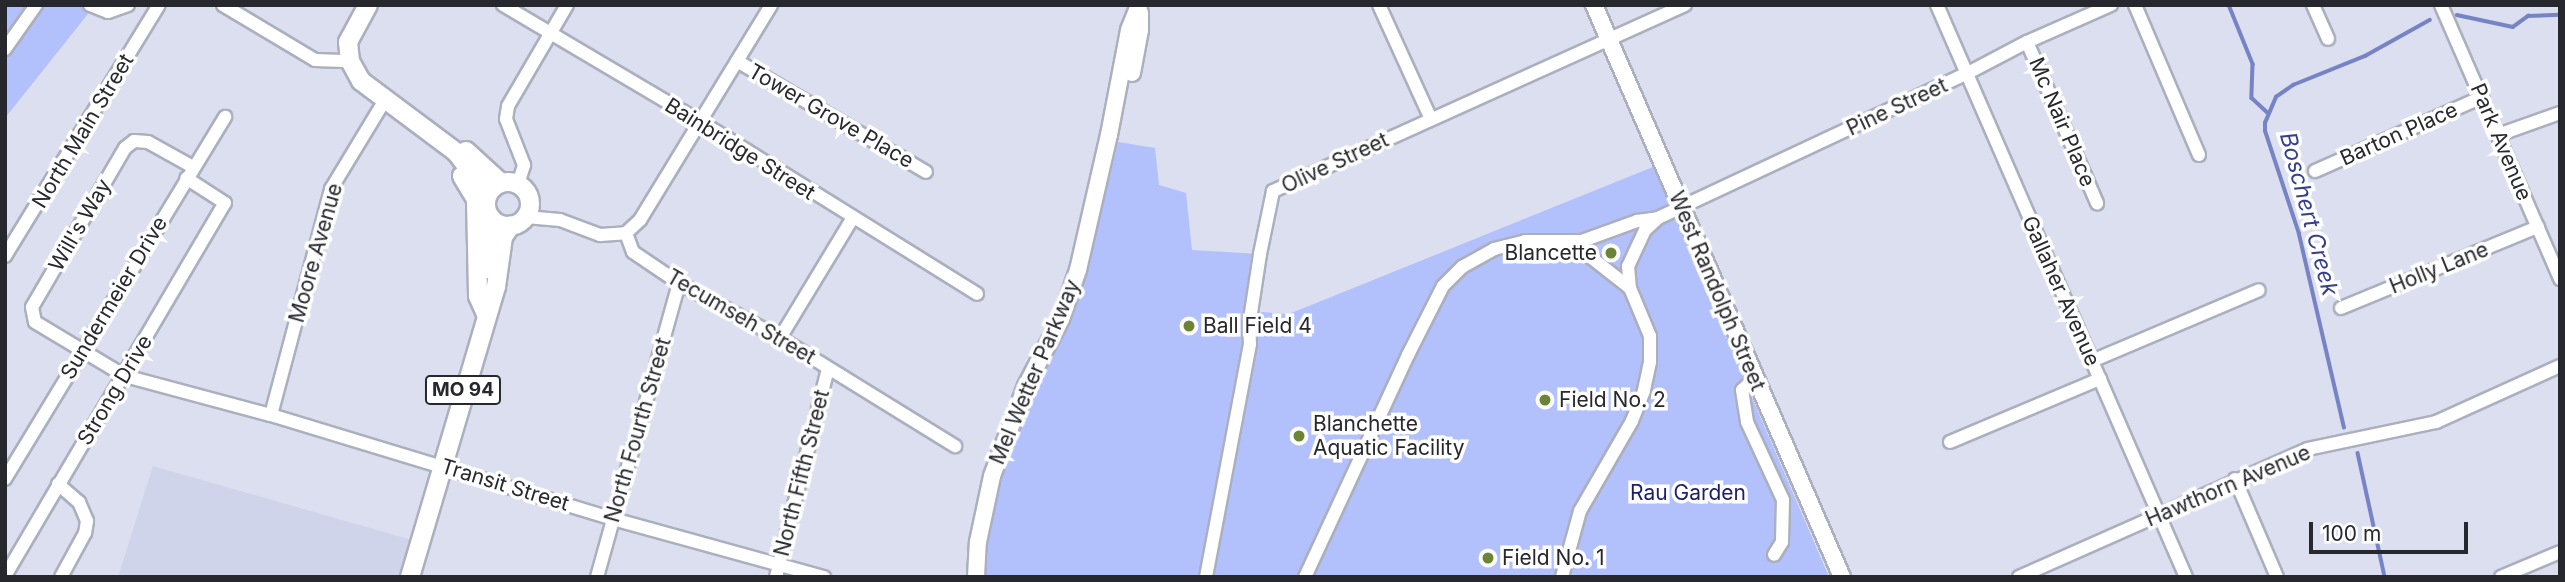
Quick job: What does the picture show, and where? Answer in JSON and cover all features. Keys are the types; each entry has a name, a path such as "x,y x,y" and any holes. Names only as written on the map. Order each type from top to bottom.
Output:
{"main road":[{"path":"369,5 348,42 350,61 361,81 419,122 496,190 529,199 518,221 500,224 491,218"},
{"name":"Mel Wetter Parkway","path":"986,577 988,544 1001,479 1035,390 1070,323 1140,30 1139,5"},
{"name":"West Randolph Street","path":"1594,5 1754,379 1843,577"},
{"path":"486,314 491,218 486,206 496,190"},
{"path":"486,314 478,296 496,190"},
{"name":"MO 94","path":"410,577 441,465 496,287 503,237 518,221"},
{"name":"Mel Wetter Parkway","path":"976,577 978,542 992,476 1026,386 1061,319 1085,260"}],"street":[{"path":"5,49 36,5"},
{"path":"90,5 108,12 128,5"},
{"path":"223,5 315,60 326,63 350,61"},
{"name":"Bainbridge Street","path":"503,5 701,122 852,219 976,294"},
{"path":"496,190 524,165 506,119 508,106 567,5"},
{"path":"518,221 560,220 600,235 626,233 640,220 771,5"},
{"path":"1379,5 1431,119"},
{"name":"Olive Street","path":"1206,577 1210,543 1250,344 1249,326 1273,191 1685,5"},
{"name":"Gallaher Avenue","path":"1937,5 2186,577"},
{"name":"Pine Street","path":"1561,243 1582,241 1637,221 1658,218 1682,209 2027,42 2111,5"},
{"path":"2135,5 2199,155"},
{"path":"2313,5 2328,39"},
{"name":"Park Avenue","path":"2441,5 2560,279"},
{"name":"North Main Street","path":"5,256 155,7"},
{"name":"Mc Nair Place","path":"2027,42 2096,203"},
{"name":"Tower Grove Place","path":"737,61 926,172"},
{"name":"Barton Place","path":"2315,171 2482,97"},
{"name":"Moore Avenue","path":"271,415 331,189 385,100"},
{"path":"2498,135 2560,113"},
{"name":"Sundermeier Drive","path":"5,479 225,117"},
{"name":"Will's Way","path":"32,313 125,148 134,141 148,142 190,172"},
{"name":"Strong Drive","path":"5,576 225,203 190,172"},
{"path":"1562,577 1580,511 1632,421 1644,391 1650,362 1650,336 1630,288 1628,266 1646,230 1658,218"},
{"path":"780,338 852,219"},
{"name":"Holly Lane","path":"2341,308 2538,227"},
{"name":"Tecumseh Street","path":"626,233 633,252 679,283 780,338 955,446"},
{"path":"1305,577 1373,428 1443,286 1462,267 1494,249 1525,242 1561,243 1588,255 1630,288"},
{"name":"North Fourth Street","path":"597,577 679,283"},
{"path":"2092,361 2259,290"},
{"name":"Transit Street","path":"32,313 35,322 125,376 441,465 778,570 824,577"},
{"name":"Hawthorn Avenue","path":"2019,577 2235,479 2308,449 2436,422 2560,366"},
{"name":"North Fifth Street","path":"778,570 828,368"},
{"path":"1754,379 1742,390 1747,422 1783,500 1782,542 1774,555"},
{"path":"1950,442 2100,379"},
{"path":"2235,479 2277,577"},
{"path":"58,484 79,502 88,521 85,533 61,577"},
{"path":"2501,577 2560,552"}],"shaded area":[{"path":"153,466 412,540 402,577 118,577"}],"green space":[{"path":"5,5 95,5 5,118"},
{"name":"Rau Garden","path":"1118,142 1155,148 1159,185 1186,193 1192,250 1260,254 1250,326 1258,324 1261,312 1289,314 1653,167 1829,577 986,577 988,544 1001,479 1035,389 1070,323 1087,273"}],"waterway":[{"path":"2229,5 2253,64 2252,98 2268,113"},
{"name":"Boschert Creek","path":"2457,15 2513,27 2528,16 2560,15"},
{"name":"Boschert Creek","path":"2344,428 2299,234 2265,131 2265,123 2276,97 2293,85 2365,56 2430,20"},
{"name":"Boschert Creek","path":"2358,453 2385,577"}],"place":[{"name":"Blancette","path":"1611,253"},
{"name":"Ball Field 4","path":"1189,326"},
{"name":"Field No. 2","path":"1545,400"},
{"name":"Blanchette Aquatic Facility","path":"1299,436"},
{"name":"Field No. 1","path":"1488,558"}]}
